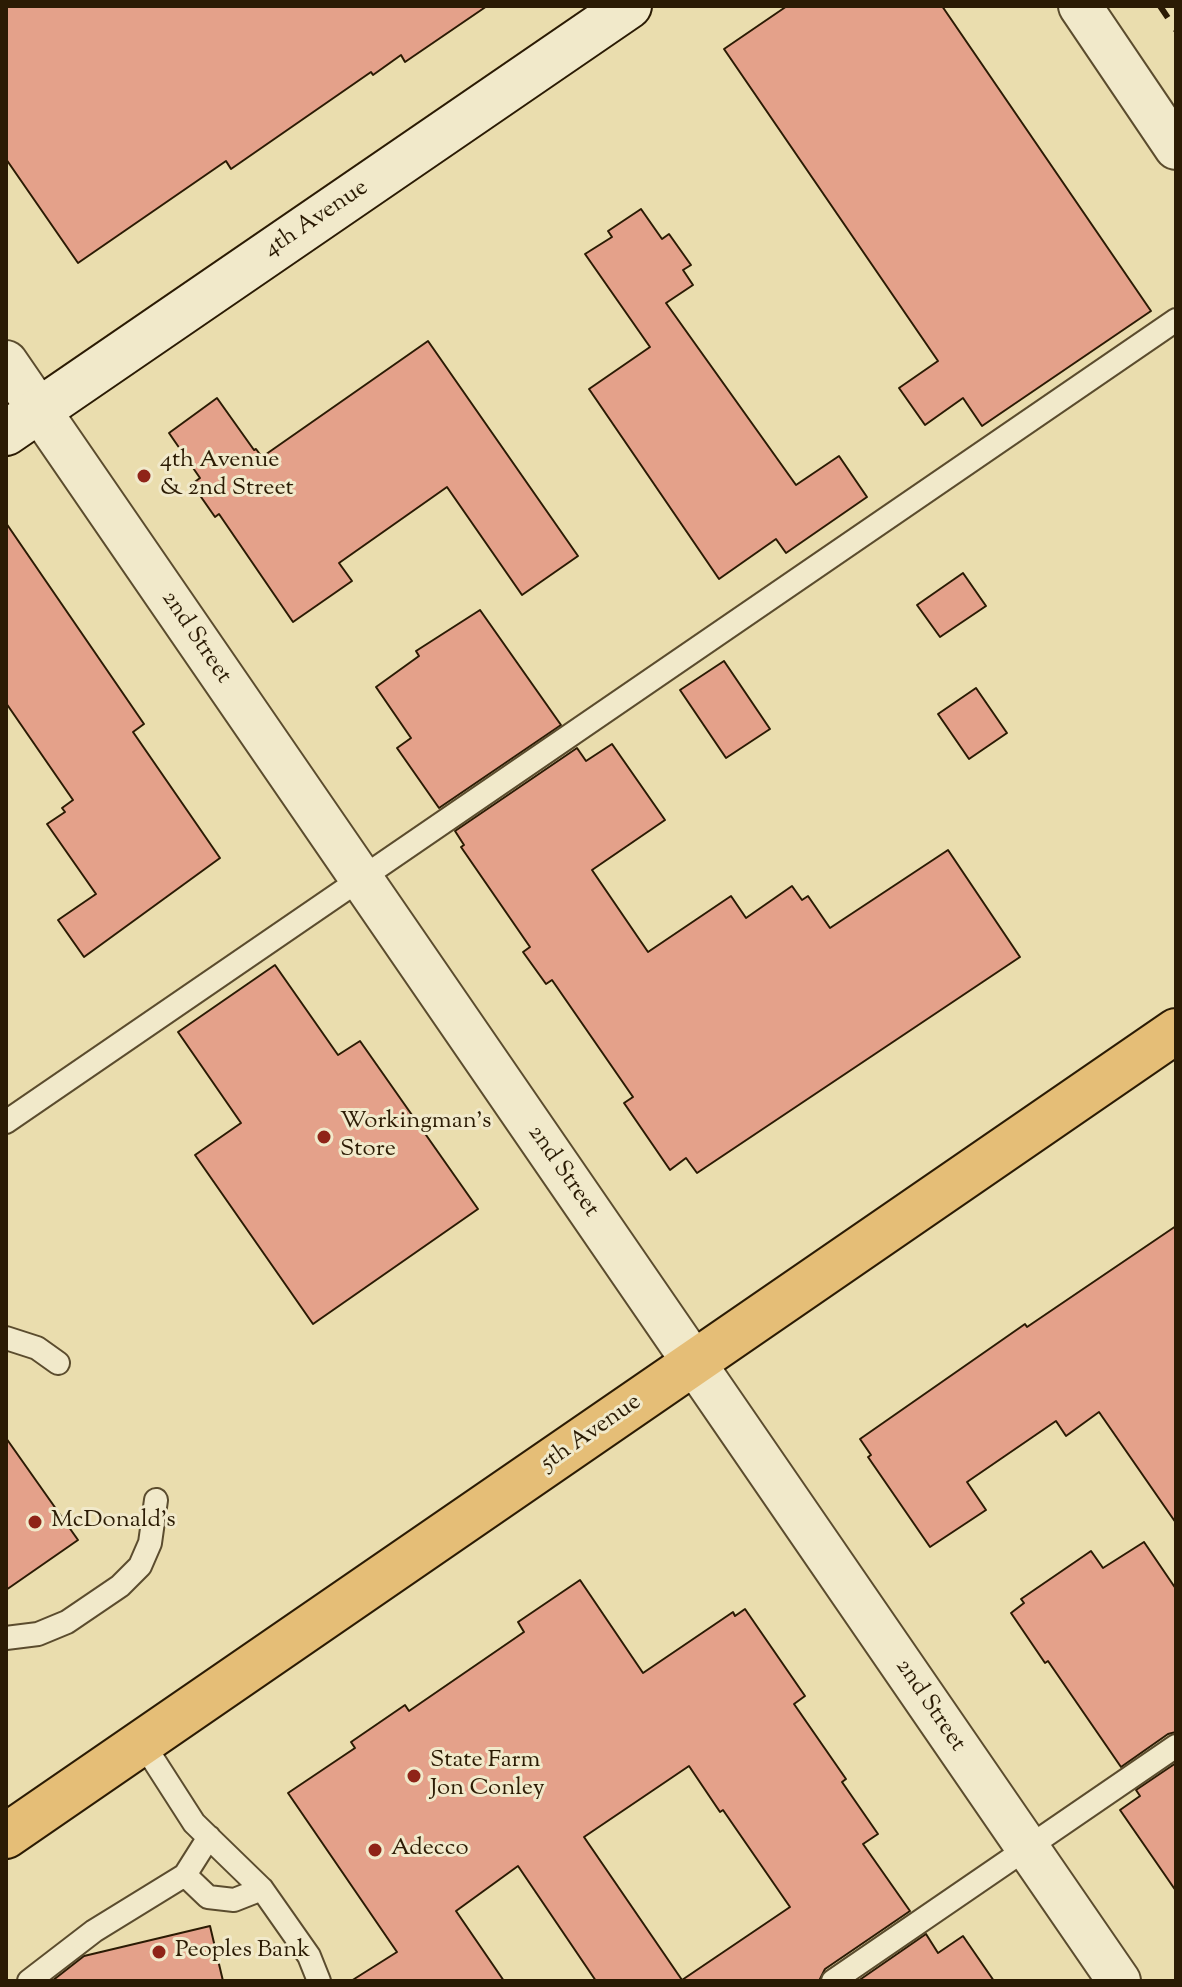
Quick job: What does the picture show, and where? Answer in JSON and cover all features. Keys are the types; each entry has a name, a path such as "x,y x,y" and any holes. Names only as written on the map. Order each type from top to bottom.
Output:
{"main road":[{"name":"4th Avenue","path":"23,422 629,6"},
{"name":"5th Avenue","path":"6,1836 1176,1031"}],"street":[{"path":"1080,6 1176,148"},
{"name":"2nd Street","path":"6,362 23,422 360,879 1119,1981"}],"lane":[{"path":"6,1122 1176,320"},
{"path":"6,1338 37,1348 58,1363"},
{"path":"6,1638 38,1634 67,1622 120,1586 140,1566 150,1543 156,1500"},
{"path":"142,1742 194,1823 262,1889 309,1956 319,1981"},
{"path":"833,1981 1176,1746"},
{"path":"29,1981 94,1931 185,1875 209,1837"},
{"path":"185,1875 208,1897 234,1900 262,1889"}],"building":[{"path":"6,6 487,6 405,62 401,55 373,75 371,72 231,169 226,161 78,263 6,159"},
{"path":"787,6 942,6 1151,311 982,426 963,398 925,425 899,388 938,361 724,49"},
{"path":"641,209 662,239 669,234 691,265 683,270 693,285 666,303 796,485 839,456 867,497 786,553 776,539 719,579 589,389 650,347 585,254 612,237 608,231"},
{"path":"428,341 578,556 522,595 447,487 339,563 352,581 293,622 219,514 215,517 192,484 200,478 169,433 217,398 262,457"},
{"path":"6,523 144,724 133,732 220,858 84,957 58,920 96,894 47,824 65,812 62,808 73,800 6,703"},
{"path":"963,573 986,606 940,637 917,605"},
{"path":"480,610 561,725 439,808 397,748 411,738 376,687 419,656 416,651"},
{"path":"724,661 770,729 726,758 680,690"},
{"path":"976,688 1007,733 969,759 938,714"},
{"path":"612,744 665,820 592,870 648,952 731,896 746,918 792,886 802,900 808,896 830,928 948,850 1020,957 697,1173 686,1158 670,1170 624,1103 633,1097 552,980 546,984 523,952 530,947 461,847 464,845 455,831 577,748 586,761"},
{"name":"Workingman's Store","path":"275,965 338,1055 360,1041 478,1209 313,1324 195,1155 241,1123 178,1032"},
{"path":"1176,1226 1176,1523 1099,1412 1066,1436 1056,1421 967,1482 986,1510 930,1547 868,1457 871,1455 860,1439 1025,1324 1027,1327"},
{"name":"McDonald's","path":"6,1438 78,1540 6,1590"},
{"path":"1144,1542 1176,1589 1176,1732 1168,1734 1121,1767 1011,1613 1024,1603 1021,1599 1091,1551 1103,1568"},
{"path":"580,1580 643,1673 733,1612 735,1616 745,1609 805,1696 794,1704 846,1779 842,1782 878,1834 863,1844 910,1911 825,1969 819,1981 596,1981 518,1866 456,1911 504,1981 351,1981 397,1952 288,1793 355,1748 351,1742 405,1705 409,1711 524,1632 518,1622","holes":["689,1766 720,1812 723,1810 790,1907 682,1980 584,1837"]},
{"path":"1176,1763 1176,1891 1120,1810 1140,1796 1136,1790"},
{"name":"Peoples Bank","path":"210,1926 223,1981 52,1981 84,1956"},
{"path":"926,1934 938,1953 963,1936 994,1981 858,1981"}],"railway":[{"path":"1160,6 1176,30"}],"place":[{"name":"4th Avenue & 2nd Street","path":"144,476"},
{"name":"Workingman's Store","path":"324,1137"},
{"name":"McDonald's","path":"35,1522"},
{"name":"State Farm Jon Conley","path":"414,1776"},
{"name":"Adecco","path":"375,1850"},
{"name":"Peoples Bank","path":"159,1952"}]}
